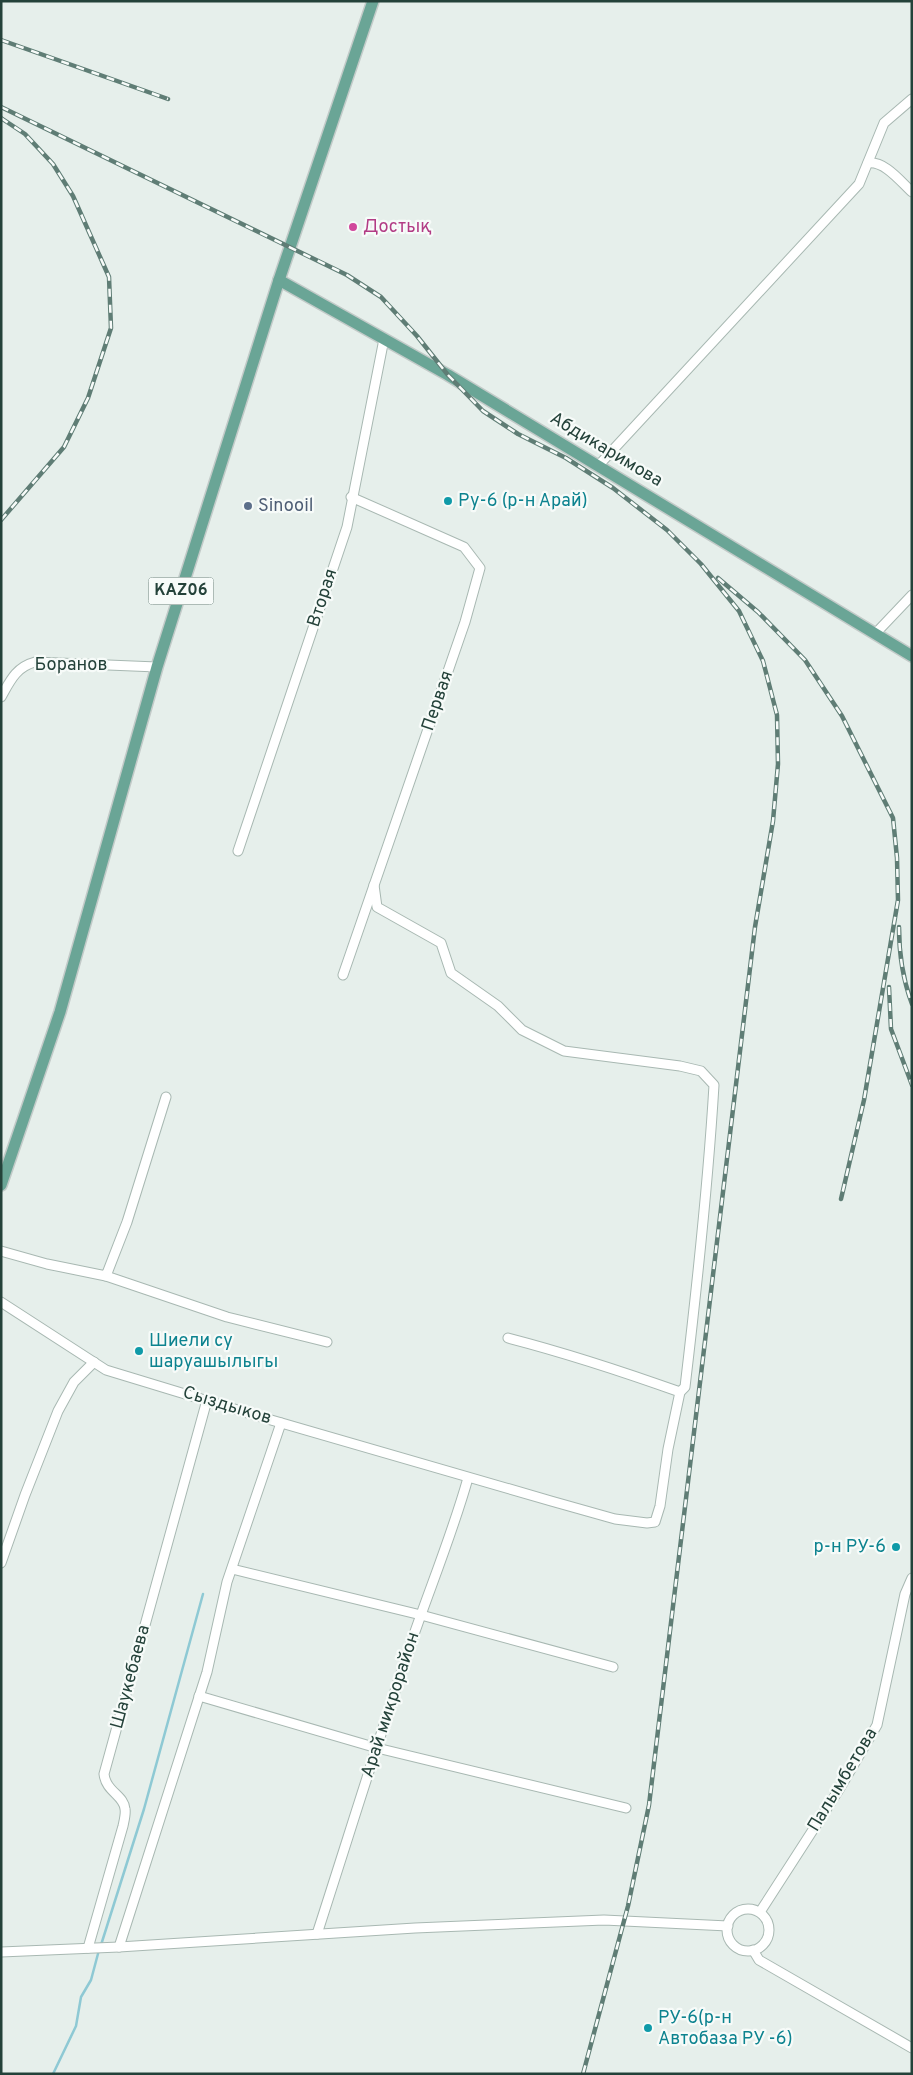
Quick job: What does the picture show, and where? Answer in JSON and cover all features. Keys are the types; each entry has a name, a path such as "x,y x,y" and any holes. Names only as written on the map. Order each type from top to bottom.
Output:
{"main road":[{"name":"KАZ06","path":"1,1185 60,1012 157,667 279,280 373,1"},
{"name":"Абдикаримова","path":"279,280 448,375 912,656"}],"street":[{"path":"598,466 859,184 884,123 912,99"},
{"path":"868,163 876,162 912,192"},
{"name":"Вторая","path":"238,852 347,527 351,497 384,339"},
{"name":"Первая","path":"342,975 462,631 480,568 464,547 351,497"},
{"path":"875,634 912,595"},
{"name":"Боранов","path":"1,697 15,672 24,665 35,662 157,667"},
{"path":"374,884 377,907 442,943 451,973 498,1006 522,1030 564,1051 680,1066 701,1071 714,1086 709,1169 686,1387 680,1392 582,1361 558,1351 508,1338"},
{"path":"106,1276 127,1222 166,1098"},
{"path":"1,1251 47,1264 106,1276 227,1317 327,1342"},
{"name":"Сыздыков","path":"1,1302 106,1370 468,1478 615,1519 646,1523 655,1522 660,1506 668,1449 680,1392"},
{"path":"1,1563 25,1495 61,1405 74,1382 94,1362"},
{"name":"Шаукебаева","path":"91,1948 126,1808 121,1799 105,1784 104,1774 207,1400"},
{"path":"119,1947 207,1672 232,1569 281,1423"},
{"name":"Арай микрорайон","path":"317,1934 421,1615 449,1540 468,1478"},
{"path":"232,1569 421,1615 613,1667"},
{"name":"Палымбетова","path":"760,1912 840,1788 877,1725 905,1594 912,1578"},
{"path":"199,1696 377,1748 626,1808"},
{"path":"740,1910 760,1912 765,1917 769,1930 765,1943 753,1950 746,1951 734,1945 727,1933 730,1919 740,1910"},
{"path":"1,1952 119,1947 415,1928 604,1920 728,1926"},
{"path":"753,1950 759,1960 912,2048"}],"waterway":[{"path":"101,1945 144,1809 203,1594"},
{"path":"53,2074 76,2026 81,1997 91,1980 99,1950"}],"railway":[{"path":"1,40 168,99"},
{"path":"1,107 347,275 381,297 417,336 448,375 483,411 518,434 566,458 613,488 667,530 701,564 739,611 763,661 777,715 778,764 773,821 755,927 649,1805 628,1906 583,2074"},
{"path":"1,118 25,134 53,164 73,196 109,277 111,328 88,398 64,447 1,520"},
{"path":"718,578 758,612 805,660 842,716 893,818 897,858 898,900 864,1100 841,1199"},
{"path":"899,927 902,967 912,1004"},
{"path":"889,987 891,1029 912,1085"}],"place":[{"name":"Достық","path":"353,227"},
{"name":"Ру-6 (р-н Арай)","path":"448,501"},
{"name":"Sinooil","path":"248,506"},
{"name":"Шиели су шаруашылыгы","path":"139,1351"},
{"name":"р-н РУ-6","path":"896,1547"},
{"name":"РУ-6(р-н Автобаза РУ -6)","path":"648,2028"}]}
